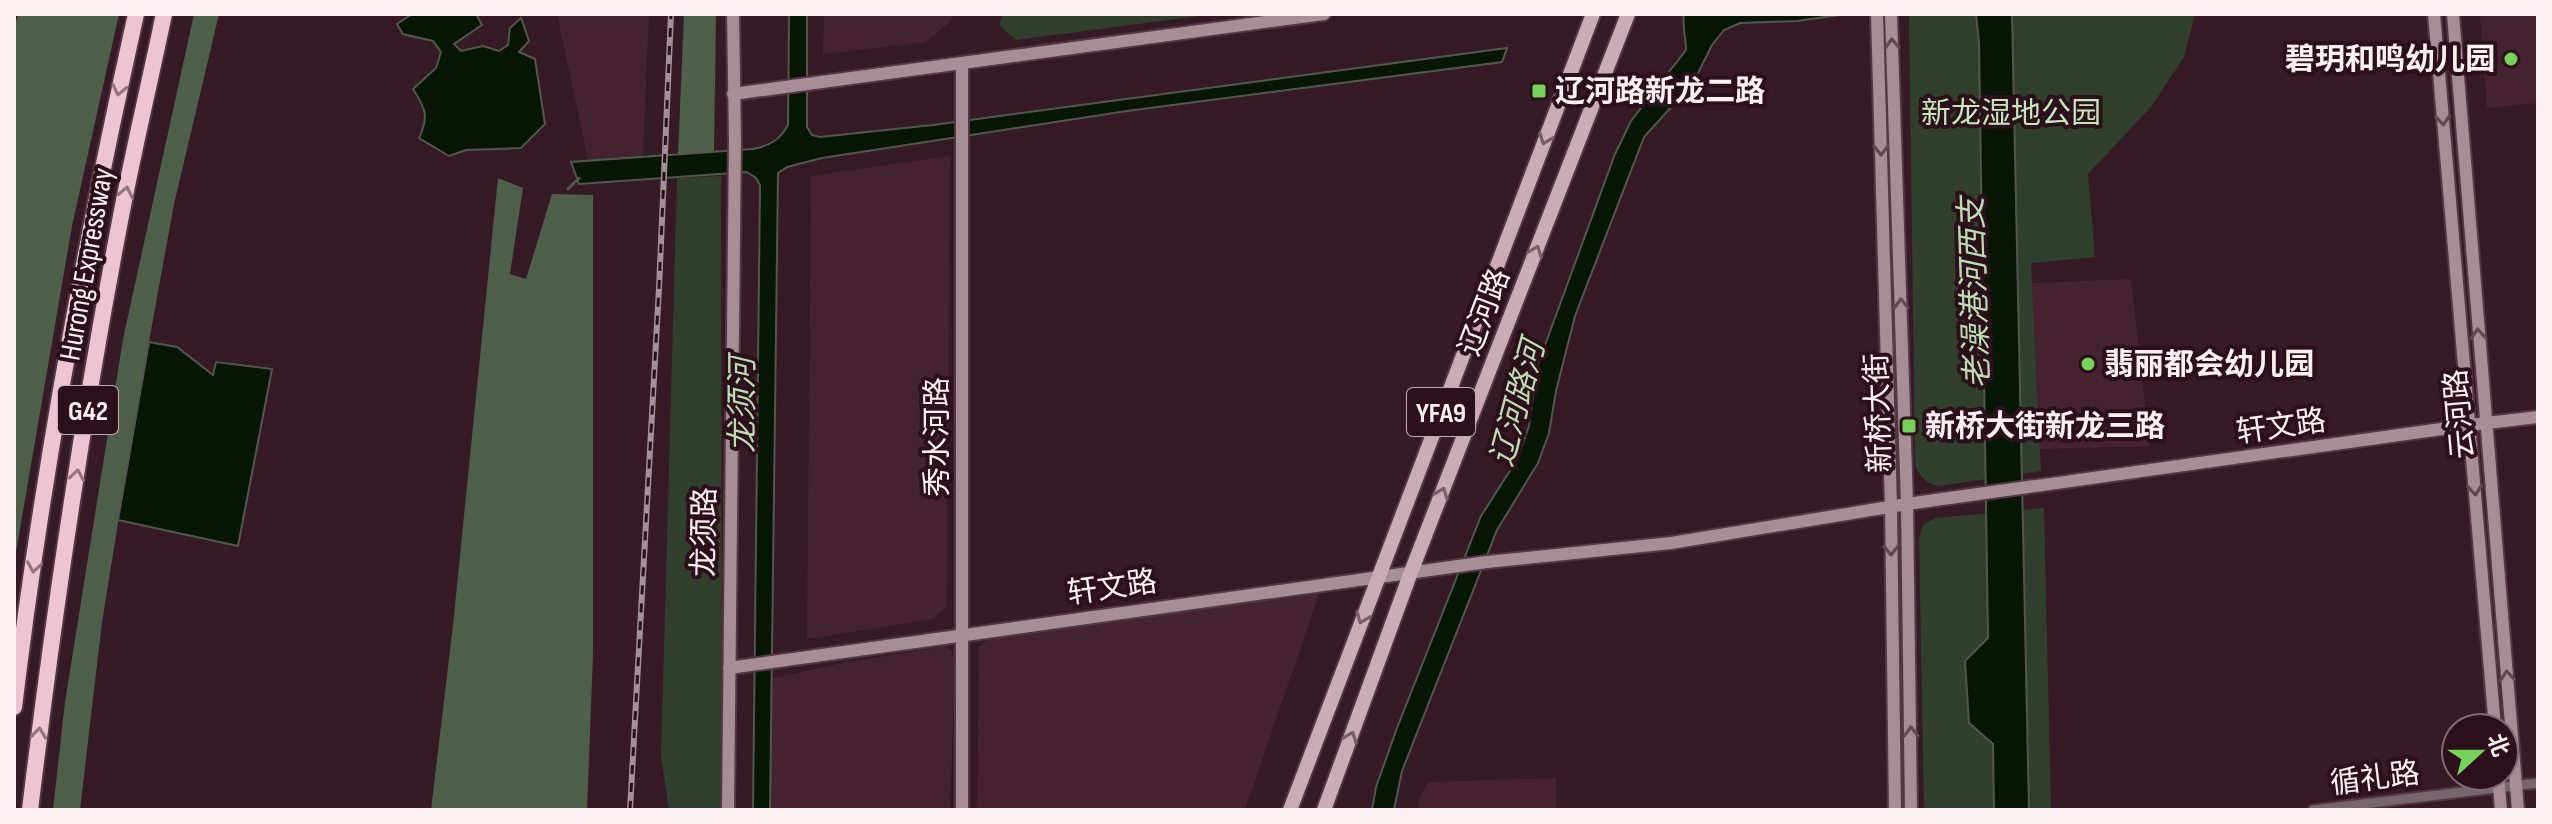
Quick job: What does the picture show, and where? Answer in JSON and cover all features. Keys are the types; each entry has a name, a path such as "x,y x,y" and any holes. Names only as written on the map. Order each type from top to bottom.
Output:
{"highway":[{"name":"Hurong Expressway","path":"14,707 68,349 136,14"},
{"name":"Hurong Expressway","path":"30,810 51,642 90,394 121,215 164,14"}],"main road":[{"name":"辽河路","path":"1290,810 1593,14"},
{"name":"辽河路","path":"1324,810 1411,572 1628,14"}],"street":[{"name":"龙须路","path":"728,810 735,140 733,14"},
{"path":"733,94 1324,14"},
{"name":"新桥大街","path":"1891,14 1907,504 1911,810"},
{"name":"云河路","path":"2434,14 2494,712"},
{"name":"云河路","path":"2453,14 2510,712"},
{"name":"新桥大街","path":"1877,15 1891,507 1895,810"},
{"name":"秀水河路","path":"962,63 962,810"},
{"name":"轩文路","path":"1907,504 2538,417"},
{"path":"1891,507 1907,504"},
{"name":"轩文路","path":"729,668 1378,576 1671,543 1891,507"},
{"name":"循礼路","path":"2313,810 2440,790"}],"shaded area":[{"path":"18,14 119,14 72,226 14,564 14,29"},
{"path":"194,14 219,14 174,204 134,424 102,622 80,810 53,810 65,702 123,339"},
{"path":"412,14 476,14 482,25 454,44 461,51 483,46 499,51 508,45 510,28 521,18 529,41 519,52 535,59 545,124 521,148 466,150 449,156 419,138 425,113 413,89 436,68 441,52 433,41 403,34 397,24"},
{"path":"557,14 649,14 643,157 588,160"},
{"path":"684,14 716,14 714,152 678,155"},
{"path":"789,14 807,14 807,127 812,135 820,137 933,125 1507,48 1502,62 1127,111 822,158 787,167 778,173 770,810 753,810 760,185 747,172 579,184 571,162 753,149 774,142 788,125"},
{"path":"824,14 954,14 951,21 926,42 823,54"},
{"path":"1684,14 1846,14 1797,21 1740,23 1724,30 1712,45 1693,83 1644,137 1575,316 1549,433 1538,463 1497,530 1402,771 1394,810 1372,810 1376,787 1397,728 1481,516 1518,458 1529,426 1537,367 1615,154 1631,121 1686,50"},
{"path":"1976,14 2012,14 2029,810 1994,810 1993,744 1969,723 1965,661 1988,638 1979,43"},
{"name":"碧玥和鸣幼儿园","path":"2480,14 2538,14 2538,103 2487,108"},
{"path":"950,156 947,606 933,619 807,639 811,176"},
{"path":"498,178 523,188 510,274 526,279 552,194 593,195 593,654 587,810 431,810"},
{"name":"翡丽都会幼儿园","path":"2131,279 2150,446 2040,449 2032,283"},
{"path":"149,342 177,347 213,375 216,362 272,369 238,546 118,520"},
{"path":"1319,594 1245,810 977,810 979,647 991,637"},
{"path":"945,646 952,651 955,663 950,810 770,810 770,679 847,662"},
{"path":"1556,778 1556,810 1417,810 1428,782"}],"green space":[{"path":"1003,14 1214,14 1016,40 999,25"},
{"name":"新龙湿地公园","path":"1909,14 2195,14 2184,57 2151,107 2088,174 2095,257 2031,263 2041,471 1939,486 1924,479 1915,464"},
{"path":"721,176 722,810 669,810 661,756 677,178"},
{"path":"2044,508 2051,810 1924,810 1919,539 1923,525 1935,518"}],"waterway":[{"path":"568,189 579,178"}],"railway":[{"path":"630,810 671,14"}],"place":[{"name":"碧玥和鸣幼儿园","path":"2511,59"},
{"name":"辽河路新龙二路","path":"1539,91"},
{"name":"翡丽都会幼儿园","path":"2088,364"},
{"name":"新桥大街新龙三路","path":"1909,426"}],"water label":[{"name":"老澡港河西支","path":"1974,293"},
{"name":"辽河路河","path":"1517,403"},
{"name":"龙须河","path":"742,405"}]}
